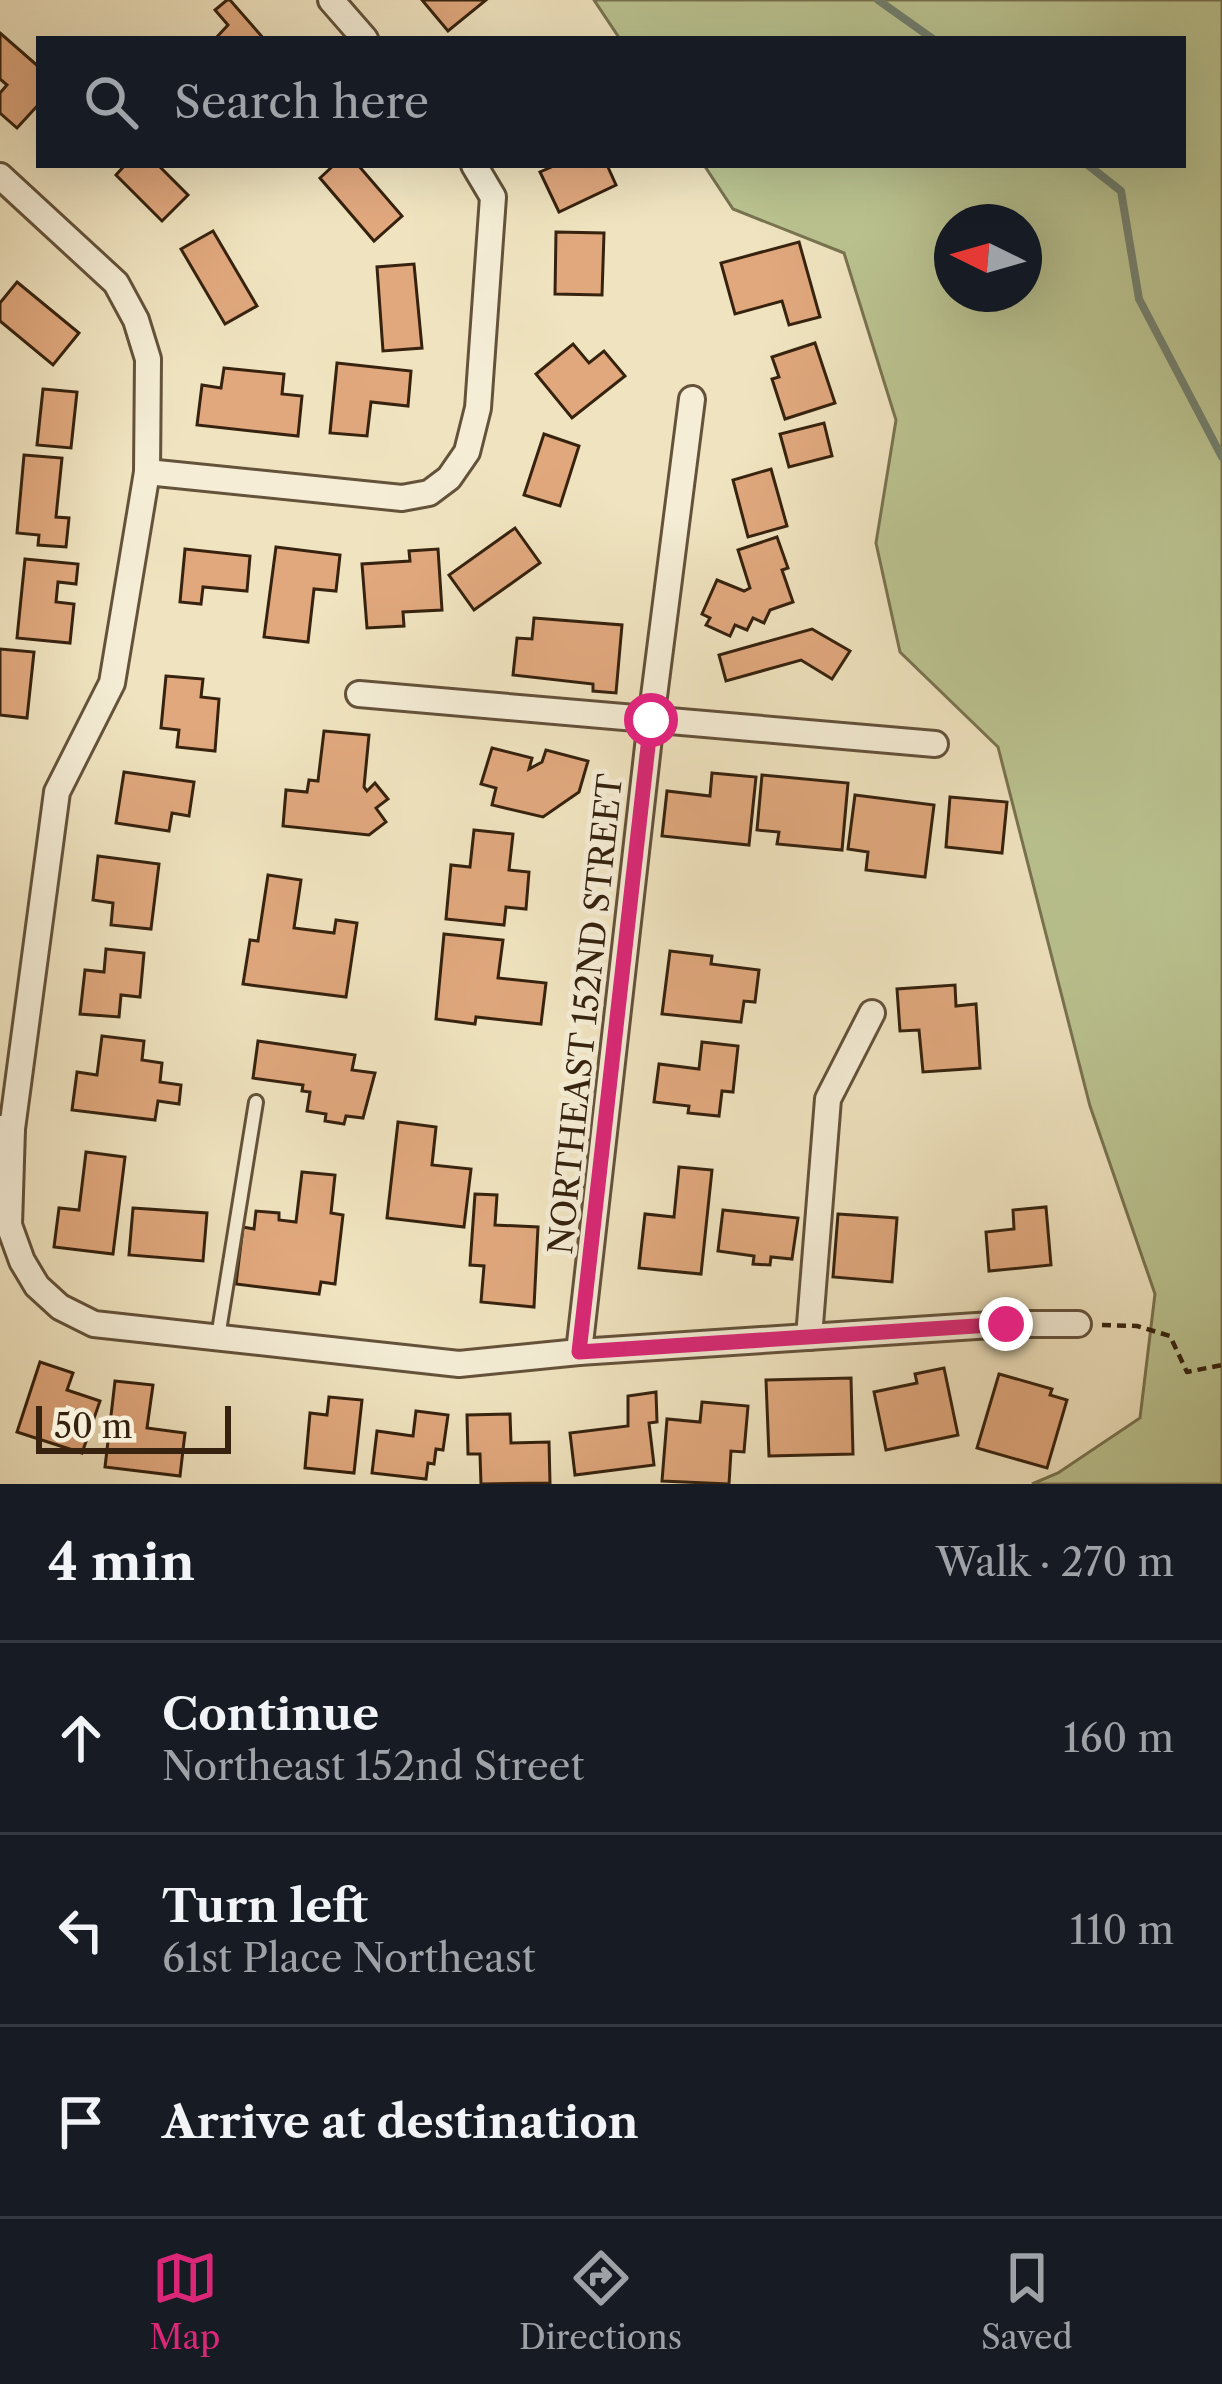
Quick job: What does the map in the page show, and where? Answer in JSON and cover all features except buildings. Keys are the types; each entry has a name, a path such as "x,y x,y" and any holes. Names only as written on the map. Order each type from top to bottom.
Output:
{"street":[{"path":"331,0 362,36"},
{"path":"147,472 402,498 429,494 449,478 467,452 478,408 493,197 478,169"},
{"path":"0,176 116,284 136,320 148,359 147,472 112,683 57,792 6,1128 9,1225 37,1286 60,1307 94,1324 459,1364 1006,1324 1078,1324"},
{"name":"NORTHEAST 152ND STREET","path":"579,1352 692,399"},
{"path":"359,694 934,744"},
{"path":"809,1337 828,1099 872,1013"}],"lane":[{"path":"218,1337 256,1102"}],"path":[{"path":"1078,1324 1137,1326 1170,1336 1187,1372 1222,1365"}],"green space":[{"path":"594,0 1222,0 1222,1484 1032,1484 1058,1473 1140,1418 1155,1294 1090,1106 998,747 900,652 876,543 896,420 844,253 733,209 706,168 1186,168 1186,36 618,36"}],"waterway":[{"path":"878,0 929,36"},
{"path":"1092,168 1121,191 1139,299 1222,457"}],"route":[{"path":"651,720 579,1352 1006,1324"}]}
